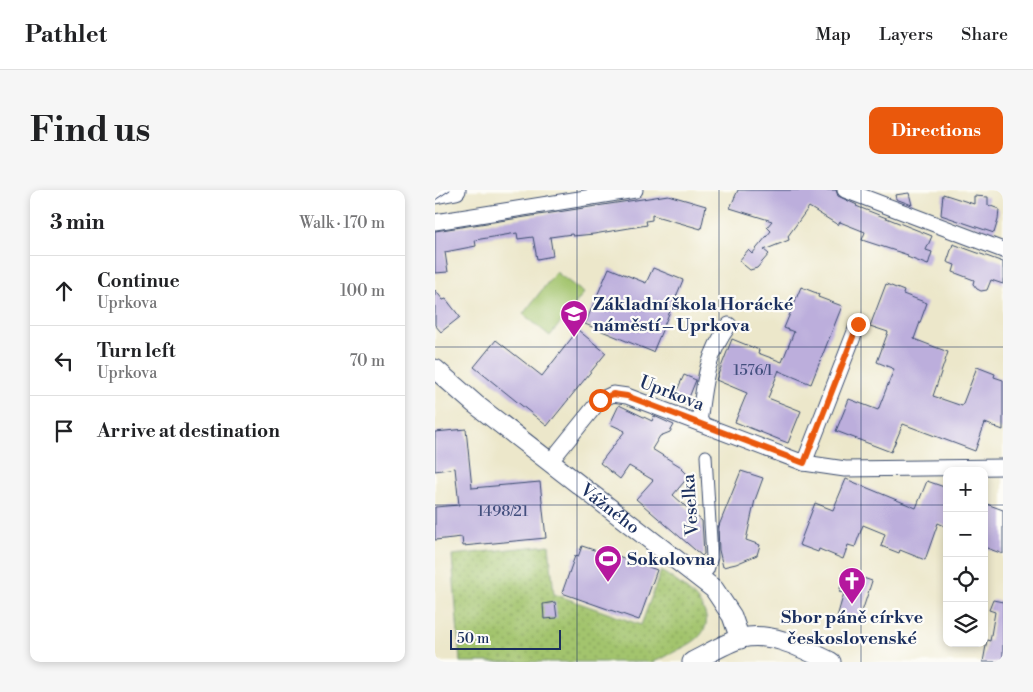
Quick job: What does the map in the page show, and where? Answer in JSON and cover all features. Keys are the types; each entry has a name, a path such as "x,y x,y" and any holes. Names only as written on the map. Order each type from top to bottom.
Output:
{"street":[{"path":"435,194 456,190"},
{"path":"435,222 635,190"},
{"path":"845,190 1003,250"},
{"path":"804,463 858,324"},
{"path":"699,423 706,369 719,338 729,325"},
{"name":"Vážného","path":"435,369 475,404 714,589 731,616 740,639"},
{"name":"Uprkova","path":"550,462 600,400 613,394 627,396 804,463 845,469 1003,468"},
{"name":"Veselka","path":"701,578 709,568 712,557 706,456"},
{"path":"692,662 740,639 760,637 780,640 831,662"}],"green space":[{"path":"556,272 584,293 550,336 523,314"},
{"path":"549,545 554,594 641,625 661,571 674,579 696,599 703,609 706,620 704,630 695,640 665,657 651,662 460,662 452,555"}],"building":[{"path":"738,190 836,190 838,196 856,206 932,236 926,250 932,252 928,265 907,257 908,255 862,240 865,232 840,222 838,225 809,207 788,236 789,240 764,250 769,254 757,268 750,270 739,261 748,250 752,254 771,231 767,227 772,221 730,208"},
{"path":"909,193 912,205 896,199 895,195"},
{"path":"943,194 974,204 974,196 988,197 988,205 999,209 994,233 941,215"},
{"path":"668,195 706,206 701,229 652,215 652,220 646,221 647,225 594,234 550,237 553,256 537,259 533,237 518,239 517,233 475,240 476,246 445,252 448,272 435,273 435,231"},
{"path":"953,244 1003,262 1003,284 991,280 987,290 981,291 973,284 974,280 953,272 955,265 947,262"},
{"path":"609,268 646,283 653,268 683,280 653,352 585,324"},
{"path":"886,284 904,291 903,294 927,303 914,339 948,352 933,396 962,406 977,367 995,374 994,377 1003,380 1003,430 985,423 975,451 903,424 891,452 836,431 849,399 878,410 894,369 877,362 888,332 870,326"},
{"path":"801,287 819,294 818,297 842,306 811,384 779,370 768,398 801,411 788,443 735,422 747,393 716,380 732,339 759,350 758,353 782,362 794,332 784,328"},
{"path":"435,290 443,300 446,299 460,317 441,332 435,325"},
{"path":"578,330 606,353 547,426 474,367 496,340 542,376"},
{"path":"684,375 696,380 686,405 673,399"},
{"path":"619,405 652,421 654,416 674,425 670,432 660,436 652,449 683,468 689,476 673,495 702,521 704,554 702,556 636,499 653,480 629,466 620,479 600,463 625,431 610,424"},
{"path":"466,429 472,488 540,482 546,538 463,546 462,537 435,540 435,507 459,505 455,468 435,471 435,432"},
{"path":"741,471 763,478 755,500 746,540 760,545 757,555 723,567 719,550 718,528"},
{"path":"846,479 916,508 927,481 943,487 943,525 938,523 925,560 900,550 899,553 881,546 885,534 863,525 855,547 848,545 843,559 819,549 818,552 799,545 815,503 833,510"},
{"path":"988,504 1003,510 1003,554 988,548"},
{"name":"Sokolovna","path":"582,546 603,553 604,551 657,570 639,620 562,593 575,556 578,557"},
{"name":"Sbor páně církve československé","path":"845,572 872,581 858,624 837,617 844,593 839,592"},
{"path":"993,600 1003,602 1003,662 983,662 986,647 988,647 988,640 990,641 995,612 989,610"},
{"path":"555,602 557,618 544,619 543,604"}],"tram line":[{"path":"435,200 450,190"}],"place":[{"name":"Základní škola Horácké náměstí – Uprkova","path":"574,338"},
{"name":"Sokolovna","path":"608,583"},
{"name":"Sbor páně církve československé","path":"852,605"}],"route":[{"path":"600,400 613,394 627,396 804,463 858,324"}]}
